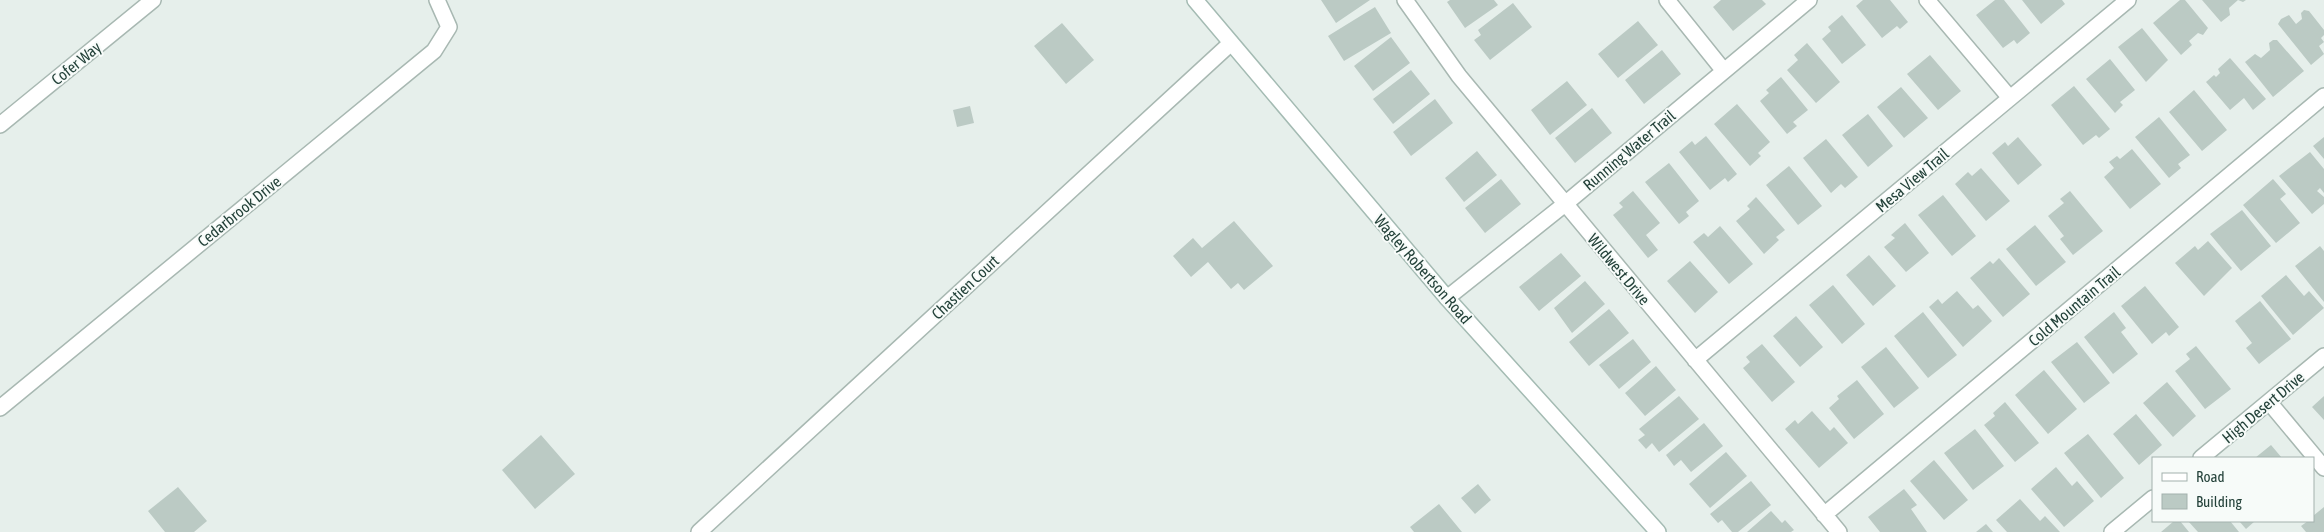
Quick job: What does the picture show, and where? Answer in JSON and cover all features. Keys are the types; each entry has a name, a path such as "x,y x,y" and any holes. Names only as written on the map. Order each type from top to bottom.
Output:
{"street":[{"name":"Cofer Way","path":"0,126 152,0"},
{"name":"Cedarbrook Drive","path":"0,408 434,51 449,27 437,0"},
{"name":"Wagley Robertson Road","path":"1195,0 1447,298 1658,532"},
{"name":"Wildwest Drive","path":"1405,0 1459,76 1839,532"},
{"path":"1667,0 1724,71"},
{"name":"Running Water Trail","path":"1447,298 1565,204 1810,0"},
{"path":"1927,0 2010,98"},
{"name":"Mesa View Trail","path":"1695,360 2128,0"},
{"name":"Chastien Court","path":"699,532 1231,43"},
{"name":"Cold Mountain Trail","path":"1824,515 2324,96"},
{"name":"High Desert Drive","path":"2202,457 2324,356"},
{"path":"2269,402 2324,468"},
{"path":"2112,532 2152,499"}],"building":[{"path":"1321,0 1370,0 1336,23"},
{"path":"1450,0 1494,0 1498,5 1465,28 1447,2"},
{"path":"1721,0 1762,0 1766,4 1733,31 1713,7"},
{"path":"1863,0 1890,0 1908,22 1900,29 1897,26 1882,38 1856,6"},
{"path":"1995,0 2004,0 2030,33 2017,44 2014,40 2003,48 1976,15"},
{"path":"2022,0 2062,0 2065,4 2041,24"},
{"path":"2180,0 2185,0 2208,28 2203,35 2198,33 2189,41 2192,45 2181,55 2153,23"},
{"path":"2202,0 2238,0 2229,8 2230,15 2221,22"},
{"path":"1513,3 1532,27 1490,60 1474,40 1481,35 1478,30"},
{"path":"1375,7 1391,33 1344,61 1328,36"},
{"path":"2304,10 2309,11 2324,30 2324,35 2321,38 2324,42 2319,46 2324,54 2311,65 2278,24 2281,19 2289,15 2296,24 2302,19 2301,13"},
{"path":"1842,15 1866,45 1842,64 1822,39 1831,31 1828,27"},
{"path":"1638,21 1658,45 1618,78 1598,54"},
{"path":"1062,23 1094,60 1066,84 1034,46"},
{"path":"2142,28 2168,60 2146,82 2118,47"},
{"path":"1391,37 1410,63 1373,91 1354,66"},
{"path":"2277,40 2304,71 2273,97 2245,62 2255,54 2261,58 2270,50 2269,43"},
{"path":"1807,43 1840,82 1816,103 1787,70 1798,60 1794,55"},
{"path":"1662,50 1681,74 1644,104 1625,80"},
{"path":"1930,55 1961,91 1938,110 1907,74"},
{"path":"2230,58 2266,99 2253,110 2244,98 2230,110 2206,82 2214,75 2216,77 2220,73 2218,69"},
{"path":"2110,59 2135,90 2120,102 2123,105 2115,113 2086,79"},
{"path":"1411,70 1430,94 1393,124 1373,99"},
{"path":"1781,77 1808,110 1793,122 1797,126 1787,134 1760,101 1769,93 1766,90"},
{"path":"1567,81 1587,105 1550,135 1531,110"},
{"path":"2074,86 2110,129 2099,138 2096,135 2083,145 2051,105"},
{"path":"1901,87 1928,118 1904,138 1877,107"},
{"path":"2194,90 2227,130 2202,151 2169,112"},
{"path":"1435,99 1453,123 1411,156 1393,132"},
{"path":"1737,104 1770,142 1758,153 1761,156 1750,166 1714,124"},
{"path":"970,106 974,123 957,127 953,110"},
{"path":"1592,108 1612,133 1575,163 1555,138"},
{"path":"1868,114 1893,146 1868,167 1842,135"},
{"path":"2159,117 2190,155 2178,164 2181,168 2169,178 2135,137"},
{"path":"1706,136 1737,174 1728,182 1725,178 1710,190 1679,152 1692,141 1695,145"},
{"path":"2018,137 2042,165 2018,185 1992,153 2005,142 2008,146"},
{"path":"2324,137 2324,159 2313,146"},
{"path":"1826,139 1858,177 1845,188 1841,184 1831,193 1803,158"},
{"path":"2132,149 2161,184 2130,209 2104,177 2114,168 2109,162 2117,156 2120,159"},
{"path":"1477,151 1497,175 1464,202 1445,178"},
{"path":"2310,152 2324,169 2324,193 2320,188 2317,191 2324,197 2324,204 2312,214 2279,176"},
{"path":"1669,163 1699,201 1686,212 1689,216 1679,224 1645,182"},
{"path":"1789,166 1822,206 1798,225 1766,185"},
{"path":"1981,168 2010,201 1986,221 1955,184 1968,172 1972,176"},
{"path":"1501,179 1521,204 1485,233 1465,208"},
{"path":"2273,179 2286,194 2280,199 2300,223 2276,243 2243,205"},
{"path":"1633,191 1660,223 1646,235 1658,250 1648,258 1613,215 1623,207 1619,203"},
{"path":"2070,191 2103,231 2073,255 2060,239 2064,236 2048,216 2064,203 2060,199"},
{"path":"1943,195 1976,236 1952,256 1918,215"},
{"path":"1756,197 1785,230 1776,237 1779,240 1764,254 1736,221 1750,209 1747,206"},
{"path":"2242,210 2271,246 2241,271 2210,234"},
{"path":"1234,221 1273,266 1244,290 1238,283 1231,289 1208,262 1191,277 1173,256 1193,238 1202,248"},
{"path":"1905,223 1929,253 1906,272 1884,247 1895,238 1891,235"},
{"path":"2035,225 2066,262 2036,286 2006,249"},
{"path":"1720,226 1753,264 1729,284 1693,242 1704,233 1708,237"},
{"path":"2208,241 2232,268 2204,296 2175,263 2195,246 2198,250"},
{"path":"2320,246 2324,251 2324,302 2295,266"},
{"path":"1561,253 1581,276 1539,311 1519,287"},
{"path":"1869,255 1896,286 1873,306 1846,275"},
{"path":"1999,258 2030,294 2003,317 1970,278 1990,261 1993,264"},
{"path":"1690,261 1718,292 1695,313 1667,281"},
{"path":"2286,275 2304,296 2309,291 2324,308 2293,335 2261,296"},
{"path":"1585,281 1605,304 1572,333 1554,308"},
{"path":"1833,285 1865,324 1842,344 1809,305"},
{"path":"2145,286 2179,327 2169,336 2166,332 2152,344 2121,306"},
{"path":"1957,291 1973,309 1978,305 1992,321 1963,347 1929,307 1938,299 1942,304"},
{"path":"2260,301 2291,339 2259,364 2246,348 2252,343 2235,321"},
{"path":"1609,309 1629,333 1589,366 1569,342"},
{"path":"1923,312 1957,355 1928,378 1894,336"},
{"path":"2114,312 2126,328 2121,332 2138,354 2113,374 2084,337"},
{"path":"1796,316 1823,347 1800,367 1773,336"},
{"path":"1633,339 1651,362 1619,389 1599,365"},
{"path":"2077,342 2110,383 2084,403 2051,362"},
{"path":"1762,344 1795,382 1772,402 1743,368 1750,362 1746,357"},
{"path":"2196,346 2231,389 2205,409 2175,371 2190,359 2186,354"},
{"path":"1886,347 1919,388 1894,408 1861,367"},
{"path":"1656,366 1676,390 1645,416 1625,393"},
{"path":"2044,370 2077,409 2048,434 2015,395"},
{"path":"1857,380 1884,414 1854,439 1829,408 1839,399 1837,396"},
{"path":"2167,382 2196,416 2173,437 2143,403"},
{"path":"1679,396 1699,419 1659,452 1652,443 1646,449 1638,440 1645,435 1639,429"},
{"path":"2324,396 2324,420 2312,407"},
{"path":"2005,402 2039,443 2015,462 1984,425 1995,416 1993,413"},
{"path":"1812,411 1830,431 1834,427 1848,443 1819,468 1785,429 1795,420 1798,424"},
{"path":"2136,414 2162,445 2139,465 2113,434"},
{"path":"1704,423 1723,446 1691,472 1681,460 1674,466 1666,455"},
{"path":"1975,429 2004,466 1973,490 1944,453"},
{"path":"2088,434 2124,478 2101,498 2064,453"},
{"path":"541,435 575,474 535,509 502,470"},
{"path":"2271,445 2281,457 2256,457"},
{"path":"1726,452 1747,476 1710,508 1689,484"},
{"path":"1934,460 1968,500 1944,520 1910,481"},
{"path":"2056,467 2072,486 2077,481 2094,501 2064,527 2031,489"},
{"path":"1751,481 1771,505 1738,532 1732,532 1722,520 1718,523 1710,514"},
{"path":"1478,484 1491,500 1475,514 1461,498"},
{"path":"178,487 207,521 194,532 165,532 148,511"},
{"path":"1904,489 1917,505 1911,509 1927,532 1880,532 1868,517"},
{"path":"2020,499 2040,521 2045,516 2060,532 2007,532 1996,520"},
{"path":"1439,504 1462,532 1414,532 1410,527"},
{"path":"2324,507 2324,532 2306,532 2301,526 2307,522 2314,522 2314,515"},
{"path":"1771,511 1782,523 1785,520 1794,530 1791,532 1747,532"},
{"path":"2173,522 2181,522 2189,532 2161,532"},
{"path":"2189,522 2231,522 2239,532 2198,532"},
{"path":"2240,522 2254,522 2246,529"},
{"path":"1986,524 1993,532 1976,532"}]}
